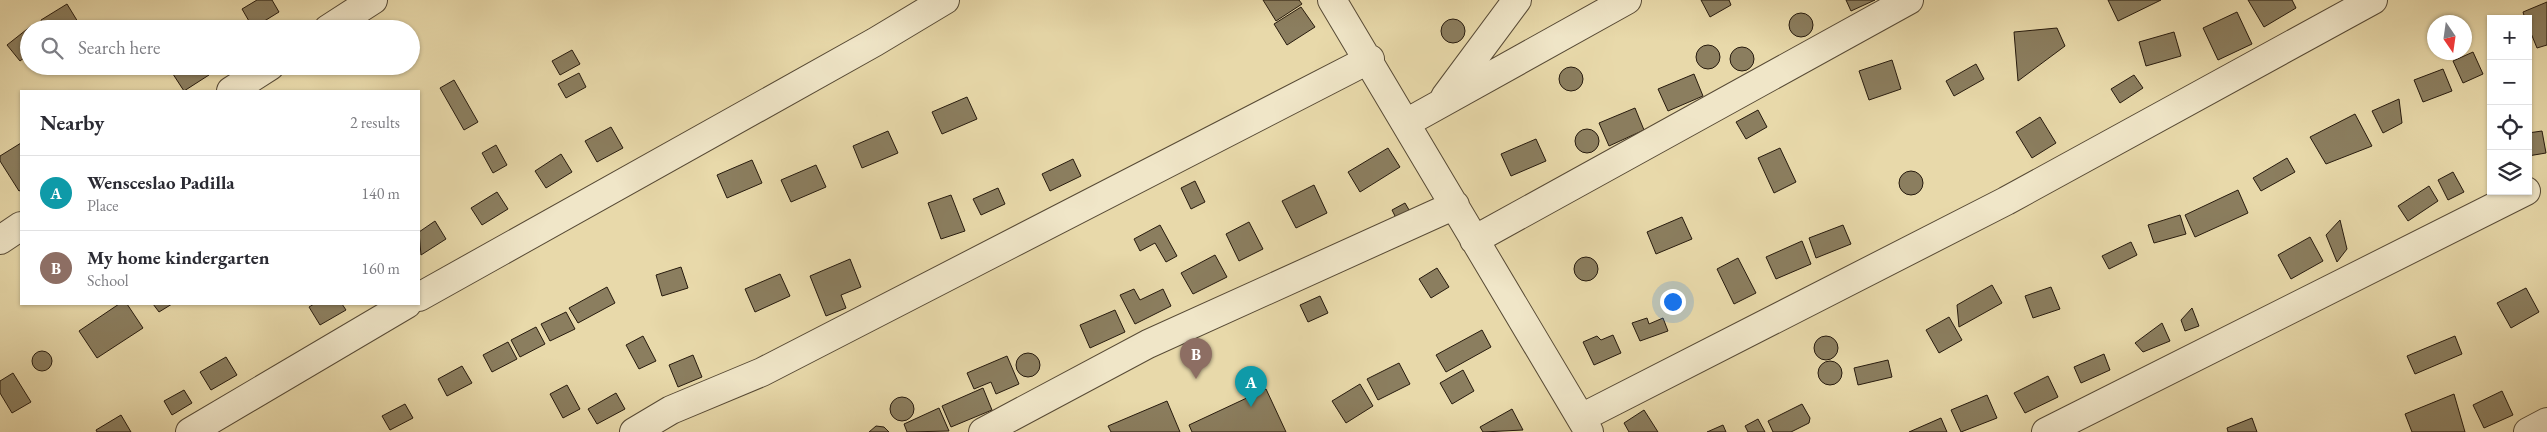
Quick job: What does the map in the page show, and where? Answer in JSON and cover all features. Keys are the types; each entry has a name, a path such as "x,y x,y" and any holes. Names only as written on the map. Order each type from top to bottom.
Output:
{"street":[{"path":"342,20 373,0"},
{"path":"420,296 875,42 945,0"},
{"path":"1332,0 1370,59 1474,240 1585,425 2006,201 2373,0"},
{"path":"1440,104 1517,0"},
{"path":"1406,123 1627,0"},
{"path":"1474,240 1908,0"},
{"path":"634,432 671,410 762,372 1370,59"},
{"path":"233,90 256,75"},
{"path":"2532,188 2547,181"},
{"path":"2046,432 2519,195"},
{"path":"983,432 1148,344 1455,205"},
{"path":"0,240 20,227"},
{"path":"190,432 405,305"},
{"path":"2528,432 2547,422"}],"building":[{"path":"257,0 272,0 279,12 266,20 248,20 242,9"},
{"path":"1263,0 1299,0 1302,4 1276,21"},
{"path":"1701,0 1729,0 1731,5 1710,17"},
{"path":"1846,0 1875,0 1851,11"},
{"path":"2108,0 2161,0 2118,21"},
{"path":"2248,0 2292,0 2296,8 2264,27"},
{"path":"2547,2 2547,45 2537,48 2532,36 2532,15 2524,15 2523,12"},
{"path":"67,4 77,20 41,20"},
{"path":"1301,7 1315,27 1287,45 1274,24"},
{"path":"2237,12 2252,44 2218,60 2203,28"},
{"path":"1801,13 1806,14 1812,20 1812,30 1806,36 1801,37 1796,36 1790,30 1789,25 1790,20 1796,14"},
{"path":"1453,19 1458,20 1464,26 1464,36 1458,42 1453,43 1448,42 1442,36 1441,31 1442,26 1448,20"},
{"path":"2057,28 2065,46 2018,81 2014,32"},
{"path":"2174,32 2181,56 2146,66 2139,42"},
{"path":"20,35 20,61 7,45"},
{"path":"1708,45 1713,46 1719,52 1719,62 1713,68 1708,69 1703,68 1697,62 1696,57 1697,52 1703,46"},
{"path":"1742,47 1747,48 1753,54 1753,64 1747,70 1742,71 1737,70 1731,64 1730,59 1731,54 1737,48"},
{"path":"572,50 580,64 560,75 552,61"},
{"path":"2472,52 2483,74 2463,83 2453,61 2472,60"},
{"path":"1892,60 1901,89 1869,100 1859,71"},
{"path":"1976,64 1984,79 1954,96 1946,81"},
{"path":"1571,67 1576,68 1582,74 1582,84 1576,90 1571,91 1566,90 1560,84 1559,79 1560,74 1566,68"},
{"path":"2443,69 2452,91 2423,102 2414,80"},
{"path":"579,73 586,87 566,98 558,84"},
{"path":"1694,74 1703,96 1668,111 1658,89"},
{"path":"174,75 209,75 186,90 183,90"},
{"path":"2134,75 2143,88 2120,103 2111,89"},
{"path":"454,80 478,122 464,130 440,88"},
{"path":"967,97 977,119 942,134 932,112"},
{"path":"2399,99 2402,123 2383,133 2372,111"},
{"path":"1635,108 1644,130 1609,146 1599,123"},
{"path":"1758,110 1767,127 1746,139 1736,122"},
{"path":"2355,114 2372,146 2326,164 2310,137"},
{"path":"2040,117 2056,143 2032,158 2016,132"},
{"path":"611,127 623,148 597,162 585,141"},
{"path":"1587,129 1592,130 1598,136 1598,146 1592,152 1587,153 1582,152 1576,146 1575,141 1576,136 1582,130"},
{"path":"888,131 898,153 862,168 853,146"},
{"path":"2542,131 2546,153 2532,155 2532,132"},
{"path":"1536,139 1546,161 1511,176 1501,154"},
{"path":"20,144 20,190 0,161 0,156"},
{"path":"496,145 507,165 493,173 482,153"},
{"path":"1388,148 1400,167 1360,192 1348,172"},
{"path":"1780,148 1796,182 1774,193 1758,158"},
{"path":"561,154 572,172 546,188 535,171"},
{"path":"2287,158 2295,172 2261,191 2253,178"},
{"path":"1073,159 1081,176 1050,191 1042,174"},
{"path":"752,160 762,183 727,198 717,175"},
{"path":"816,165 826,187 791,202 781,180"},
{"path":"1911,171 1916,172 1922,178 1922,188 1916,194 1911,195 1906,194 1900,188 1899,183 1900,178 1906,172"},
{"path":"2453,172 2464,192 2448,200 2438,180"},
{"path":"1195,181 1205,202 1191,209 1181,188"},
{"path":"1314,185 1327,213 1296,228 1282,201"},
{"path":"2429,186 2438,201 2408,221 2398,206"},
{"path":"998,188 1005,204 981,215 973,199"},
{"path":"2238,190 2248,213 2195,237 2185,215"},
{"path":"497,192 508,209 482,225 471,208"},
{"path":"951,195 965,231 941,239 928,203"},
{"path":"1405,203 1412,215 1398,222 1392,210"},
{"path":"2180,215 2186,234 2154,243 2148,225"},
{"path":"1682,217 1692,239 1656,254 1647,232"},
{"path":"2340,220 2347,249 2337,262 2326,235"},
{"path":"435,221 446,239 421,255 420,231"},
{"path":"1249,222 1263,249 1239,261 1226,234"},
{"path":"1160,225 1177,256 1166,262 1155,243 1140,251 1134,239"},
{"path":"1843,225 1851,244 1816,258 1809,238"},
{"path":"2310,237 2323,261 2291,279 2278,255"},
{"path":"1802,241 1811,264 1776,279 1766,257"},
{"path":"2131,242 2137,255 2109,269 2102,256"},
{"path":"1215,255 1227,277 1193,294 1181,273"},
{"path":"1586,257 1594,261 1598,269 1594,277 1586,281 1578,277 1574,269 1578,261"},
{"path":"1738,258 1756,293 1734,304 1717,269"},
{"path":"850,259 861,287 841,295 846,308 826,316 810,276"},
{"path":"681,267 688,288 662,296 656,275"},
{"path":"1437,268 1449,287 1431,298 1419,279"},
{"path":"780,274 790,296 755,312 745,289"},
{"path":"1992,285 2002,303 1959,327 1957,305"},
{"path":"607,287 615,303 578,323 569,308"},
{"path":"2051,287 2060,309 2033,318 2025,296"},
{"path":"2526,288 2539,312 2511,328 2497,303"},
{"path":"1134,289 1140,300 1163,289 1171,306 1135,324 1120,295"},
{"path":"1320,296 1328,313 1308,322 1300,305"},
{"path":"118,305 128,305 143,328 97,358 79,331"},
{"path":"154,305 170,305 159,312"},
{"path":"312,305 343,305 346,310 320,325 309,307"},
{"path":"2192,308 2199,326 2185,331 2181,320"},
{"path":"1115,310 1125,332 1090,348 1080,325"},
{"path":"566,312 575,329 550,341 541,324"},
{"path":"1949,317 1962,340 1939,353 1926,330"},
{"path":"1647,318 1649,324 1663,318 1668,331 1640,341 1632,323"},
{"path":"2162,323 2170,341 2143,352 2135,343"},
{"path":"536,327 545,344 520,357 511,340"},
{"path":"1482,330 1491,347 1446,372 1436,355"},
{"path":"1613,335 1621,353 1594,365 1583,342 1597,336 1601,340"},
{"path":"643,336 656,361 639,369 626,345"},
{"path":"1826,336 1834,340 1838,348 1834,356 1826,360 1818,356 1814,348 1818,340"},
{"path":"2455,336 2462,354 2415,374 2407,356"},
{"path":"508,342 517,359 492,372 483,355"},
{"path":"42,351 49,354 52,361 49,368 42,371 35,368 32,361 35,354"},
{"path":"1028,353 1036,357 1040,365 1036,373 1028,377 1020,373 1016,365 1020,357"},
{"path":"2104,354 2110,370 2081,383 2074,367"},
{"path":"693,355 702,377 678,387 669,365"},
{"path":"1007,356 1019,384 996,394 991,382 974,389 967,373"},
{"path":"226,357 237,375 211,390 200,372"},
{"path":"1888,360 1892,377 1858,385 1854,368"},
{"path":"1830,361 1835,362 1841,368 1841,378 1835,384 1830,385 1825,384 1819,378 1818,373 1819,368 1825,362"},
{"path":"1399,363 1410,384 1378,400 1367,379"},
{"path":"462,366 472,383 447,396 438,379"},
{"path":"1463,370 1474,391 1452,404 1440,383"},
{"path":"13,373 31,402 12,413 0,393 0,381"},
{"path":"2048,376 2058,397 2025,413 2014,393"},
{"path":"1360,384 1373,406 1346,423 1332,401"},
{"path":"567,385 580,409 563,418 550,394"},
{"path":"983,388 992,410 951,427 942,406"},
{"path":"1266,389 1286,432 1192,432 1189,425"},
{"path":"184,390 192,403 172,415 164,401"},
{"path":"2502,391 2513,415 2484,428 2473,405"},
{"path":"616,393 625,409 597,424 588,409"},
{"path":"2454,394 2465,432 2412,432 2405,414"},
{"path":"1987,395 1997,418 1961,432 1951,410"},
{"path":"902,397 907,398 913,404 913,414 907,420 902,421 897,420 891,414 890,409 891,404 897,398"},
{"path":"1167,401 1180,432 1111,432 1108,426"},
{"path":"405,404 413,418 390,430 382,416"},
{"path":"1802,404 1810,418 1809,423 1791,432 1773,432 1768,421"},
{"path":"939,408 949,431 907,432 904,424"},
{"path":"1512,409 1523,430 1483,432 1480,427"},
{"path":"1644,410 1658,432 1629,432 1624,423"},
{"path":"121,415 131,432 97,432 96,430"},
{"path":"1941,418 1947,432 1909,432"},
{"path":"2252,418 2257,432 2228,432 2227,428"},
{"path":"1758,419 1765,432 1748,432 1745,426"},
{"path":"1723,425 1726,432 1707,432"},
{"path":"876,426 884,427 889,432 869,432"}],"place":[{"name":"My home kindergarten","path":"1196,379"},
{"name":"Wensceslao Padilla","path":"1251,407"}]}
